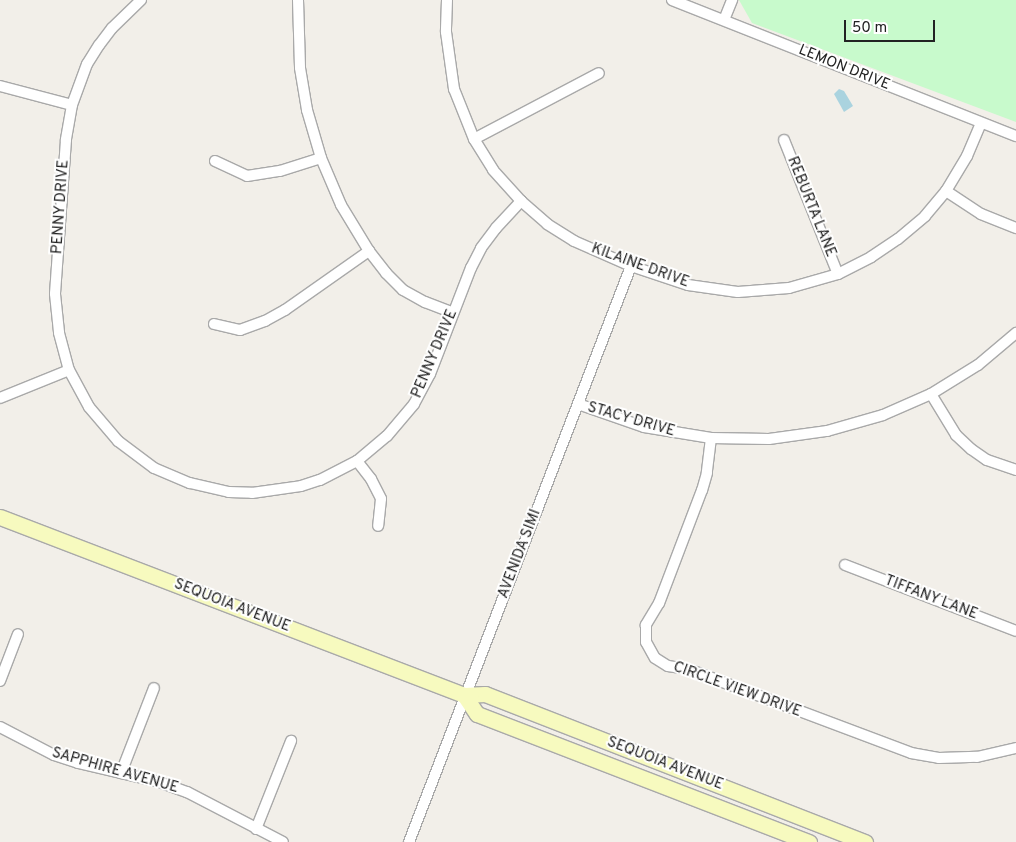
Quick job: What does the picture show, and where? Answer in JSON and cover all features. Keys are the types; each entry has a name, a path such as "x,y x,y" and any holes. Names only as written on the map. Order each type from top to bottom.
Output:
{"street":[{"name":"PENNY DRIVE","path":"141,0 112,28 99,45 82,77 72,105 66,140 55,294 58,333 69,370 89,407 118,441 154,468 190,483 229,492 277,491 320,480 357,461 387,436 414,404 430,374 471,268 496,228 521,201"},
{"path":"298,0 300,68 307,110 321,158 341,205 369,251 386,273 403,290 453,314"},
{"name":"KILAINE DRIVE","path":"447,0 446,32 448,59 454,89 474,139 493,170 521,201 547,224 574,241 632,266 688,285 738,292 789,288 838,274 872,257 898,239 925,216 946,191 967,156 981,123"},
{"name":"LEMON DRIVE","path":"672,0 1016,136"},
{"path":"724,20 732,0"},
{"path":"474,139 599,73"},
{"path":"0,86 72,105"},
{"name":"REBURTA LANE","path":"784,140 838,274"},
{"path":"215,161 247,176 280,171 321,158"},
{"path":"946,191 981,214 1016,228"},
{"path":"214,324 240,330 264,321 285,310 369,251"},
{"name":"AVENIDA SIMI","path":"409,842 464,695 632,266"},
{"name":"STACY DRIVE","path":"578,404 644,427 711,438 769,439 827,431 884,415 931,394 978,364 1016,333"},
{"path":"0,398 69,370"},
{"path":"931,394 956,435 971,449 987,460 1016,470"},
{"name":"CIRCLE VIEW DRIVE","path":"711,438 707,473 702,490 659,603 646,625 646,642 655,658 668,666 688,669 911,753 940,758 977,757 1016,748"},
{"path":"357,461 371,479 381,499 378,526"},
{"name":"SEQUOIA AVENUE","path":"0,517 464,695 485,694 865,842"},
{"name":"TIFFANY LANE","path":"845,565 1016,631"},
{"path":"0,681 18,634"},
{"path":"121,773 154,688"},
{"name":"SEQUOIA AVENUE","path":"464,695 477,714 809,842"},
{"name":"SAPPHIRE AVENUE","path":"0,727 54,755 159,782 187,792 283,842"},
{"path":"256,829 291,741"}],"green space":[{"path":"739,0 1016,0 1016,122 752,23"}],"water":[{"path":"839,89 844,91 853,106 844,112 834,94"}]}
